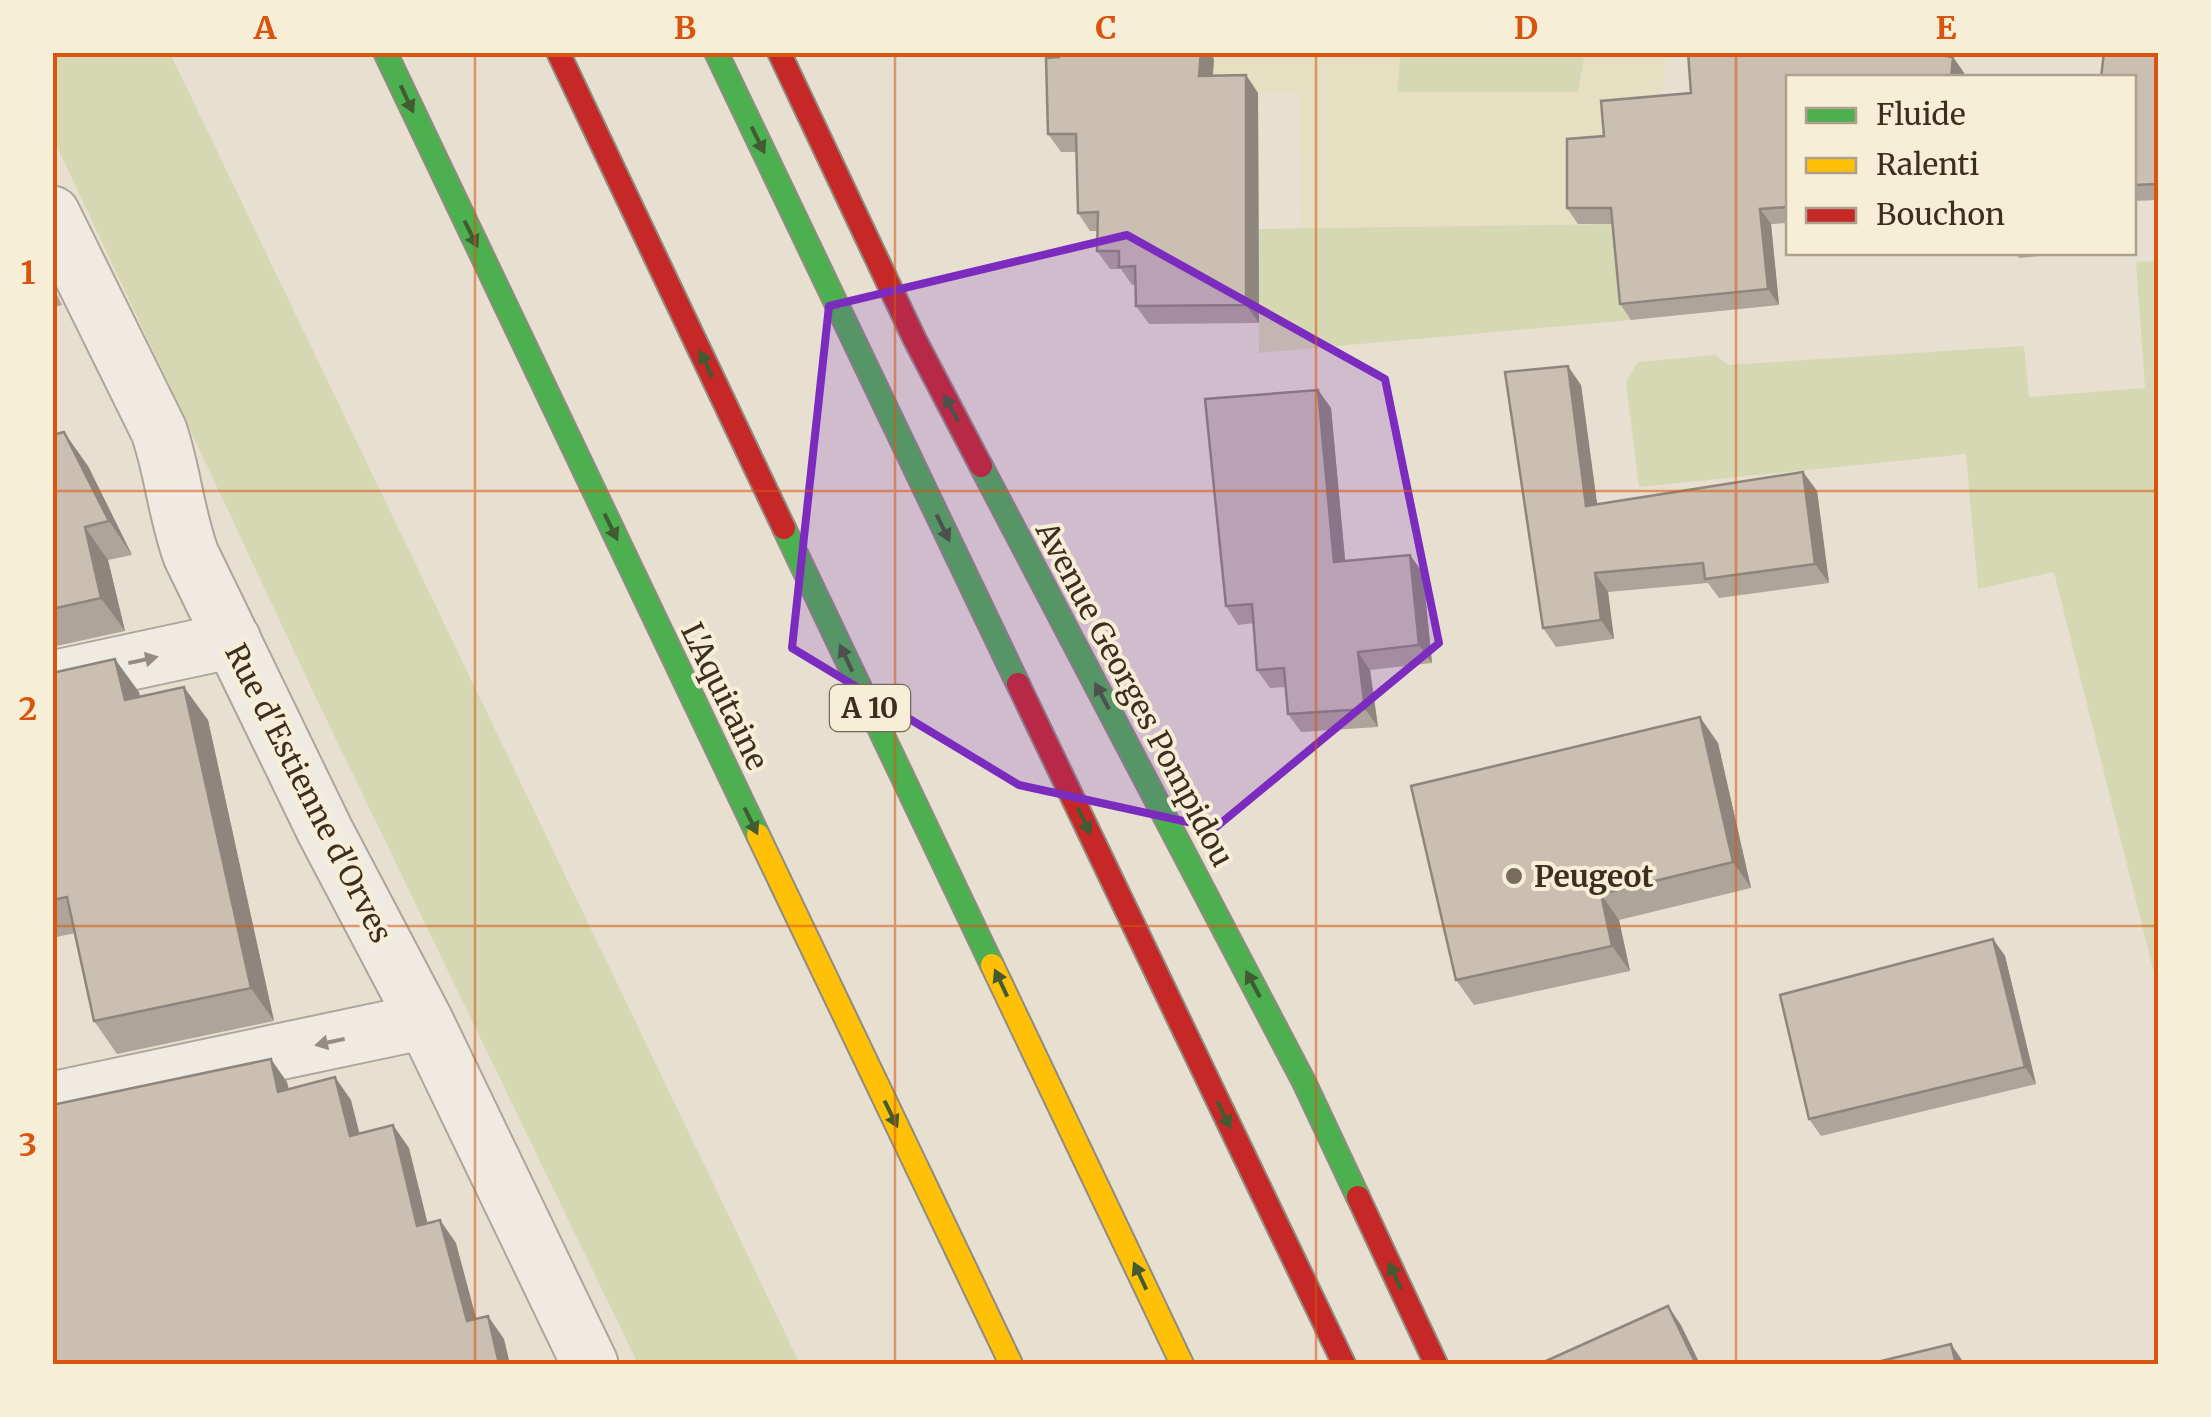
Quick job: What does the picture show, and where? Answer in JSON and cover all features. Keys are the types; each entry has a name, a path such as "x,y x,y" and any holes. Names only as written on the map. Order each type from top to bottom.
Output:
{"main road":[{"name":"L'Aquitaine","path":"384,52 1011,1364"},
{"name":"A 10","path":"558,52 1182,1364"},
{"path":"716,52 1344,1364"},
{"name":"Avenue Georges Pompidou","path":"779,52 915,340 1304,1082 1436,1364"}],"street":[{"name":"Rue d'Estienne d'Orves","path":"52,214 159,431 169,462 179,523 232,640 425,1022 590,1364"},
{"path":"52,679 232,640"},
{"path":"52,1100 425,1022"}],"highlighted area":[{"path":"1127,235 1385,379 1439,643 1215,828 1019,785 792,648 829,306"}],"shaded area":[{"path":"1215,53 1401,53 1398,92 1581,82 1585,53 1667,53 1660,112 1615,152 1578,155 1578,224 1301,228 1300,93 1211,94"}],"green space":[{"path":"1401,52 1585,53 1578,92 1397,92"},
{"path":"52,53 170,53 800,1364 638,1364 317,700 53,138"},
{"path":"1622,224 1631,320 1259,353 1258,229"},
{"path":"2158,261 2158,989 2054,572 1978,589 1966,454 1639,487 1626,382 1638,362 1715,355 1728,365 2024,346 2029,397 2145,388 2136,262"}],"building":[{"path":"1059,52 1201,52 1199,76 1246,75 1246,305 1136,306 1135,266 1119,267 1119,251 1097,251 1098,212 1078,213 1076,134 1048,134 1046,58 1059,57"},
{"path":"1688,52 1917,52 1953,57 1951,75 1786,75 1786,207 1760,209 1768,289 1620,304 1611,208 1567,208 1567,139 1604,136 1601,101 1691,93"},
{"path":"2104,52 2158,52 2158,184 2136,185 2136,75 2101,75"},
{"path":"1568,366 1586,506 1803,472 1815,564 1705,579 1703,563 1595,573 1601,620 1543,628 1505,372"},
{"path":"1318,390 1334,562 1410,555 1419,645 1358,652 1365,709 1288,714 1284,668 1257,670 1252,604 1226,606 1205,399"},
{"path":"64,432 109,521 85,527 101,598 52,609 52,435"},
{"path":"115,659 125,700 184,687 251,988 94,1021 67,897 52,900 52,673"},
{"path":"1700,717 1733,862 1601,894 1612,946 1456,980 1411,786"},
{"path":"1993,939 2025,1067 1809,1119 1780,995"},
{"path":"271,1059 278,1092 335,1077 350,1136 393,1125 417,1226 440,1220 467,1321 488,1316 499,1364 52,1364 52,1105"},
{"path":"1668,1306 1696,1364 1547,1364 1546,1361"},
{"path":"1951,1344 1956,1364 1869,1364"}],"traffic: fast":[{"path":"385,52 758,835"},
{"path":"716,52 1018,684"},
{"path":"981,466 1304,1082 1358,1197"},
{"path":"784,528 992,965"}],"traffic: slow":[{"path":"758,835 1011,1364"},
{"path":"992,965 1182,1364"}],"traffic: jam":[{"path":"558,52 784,528"},
{"path":"779,52 915,340 981,466"},
{"path":"1018,684 1344,1364"},
{"path":"1358,1197 1436,1364"}],"place":[{"name":"Peugeot","path":"1514,876"}]}
